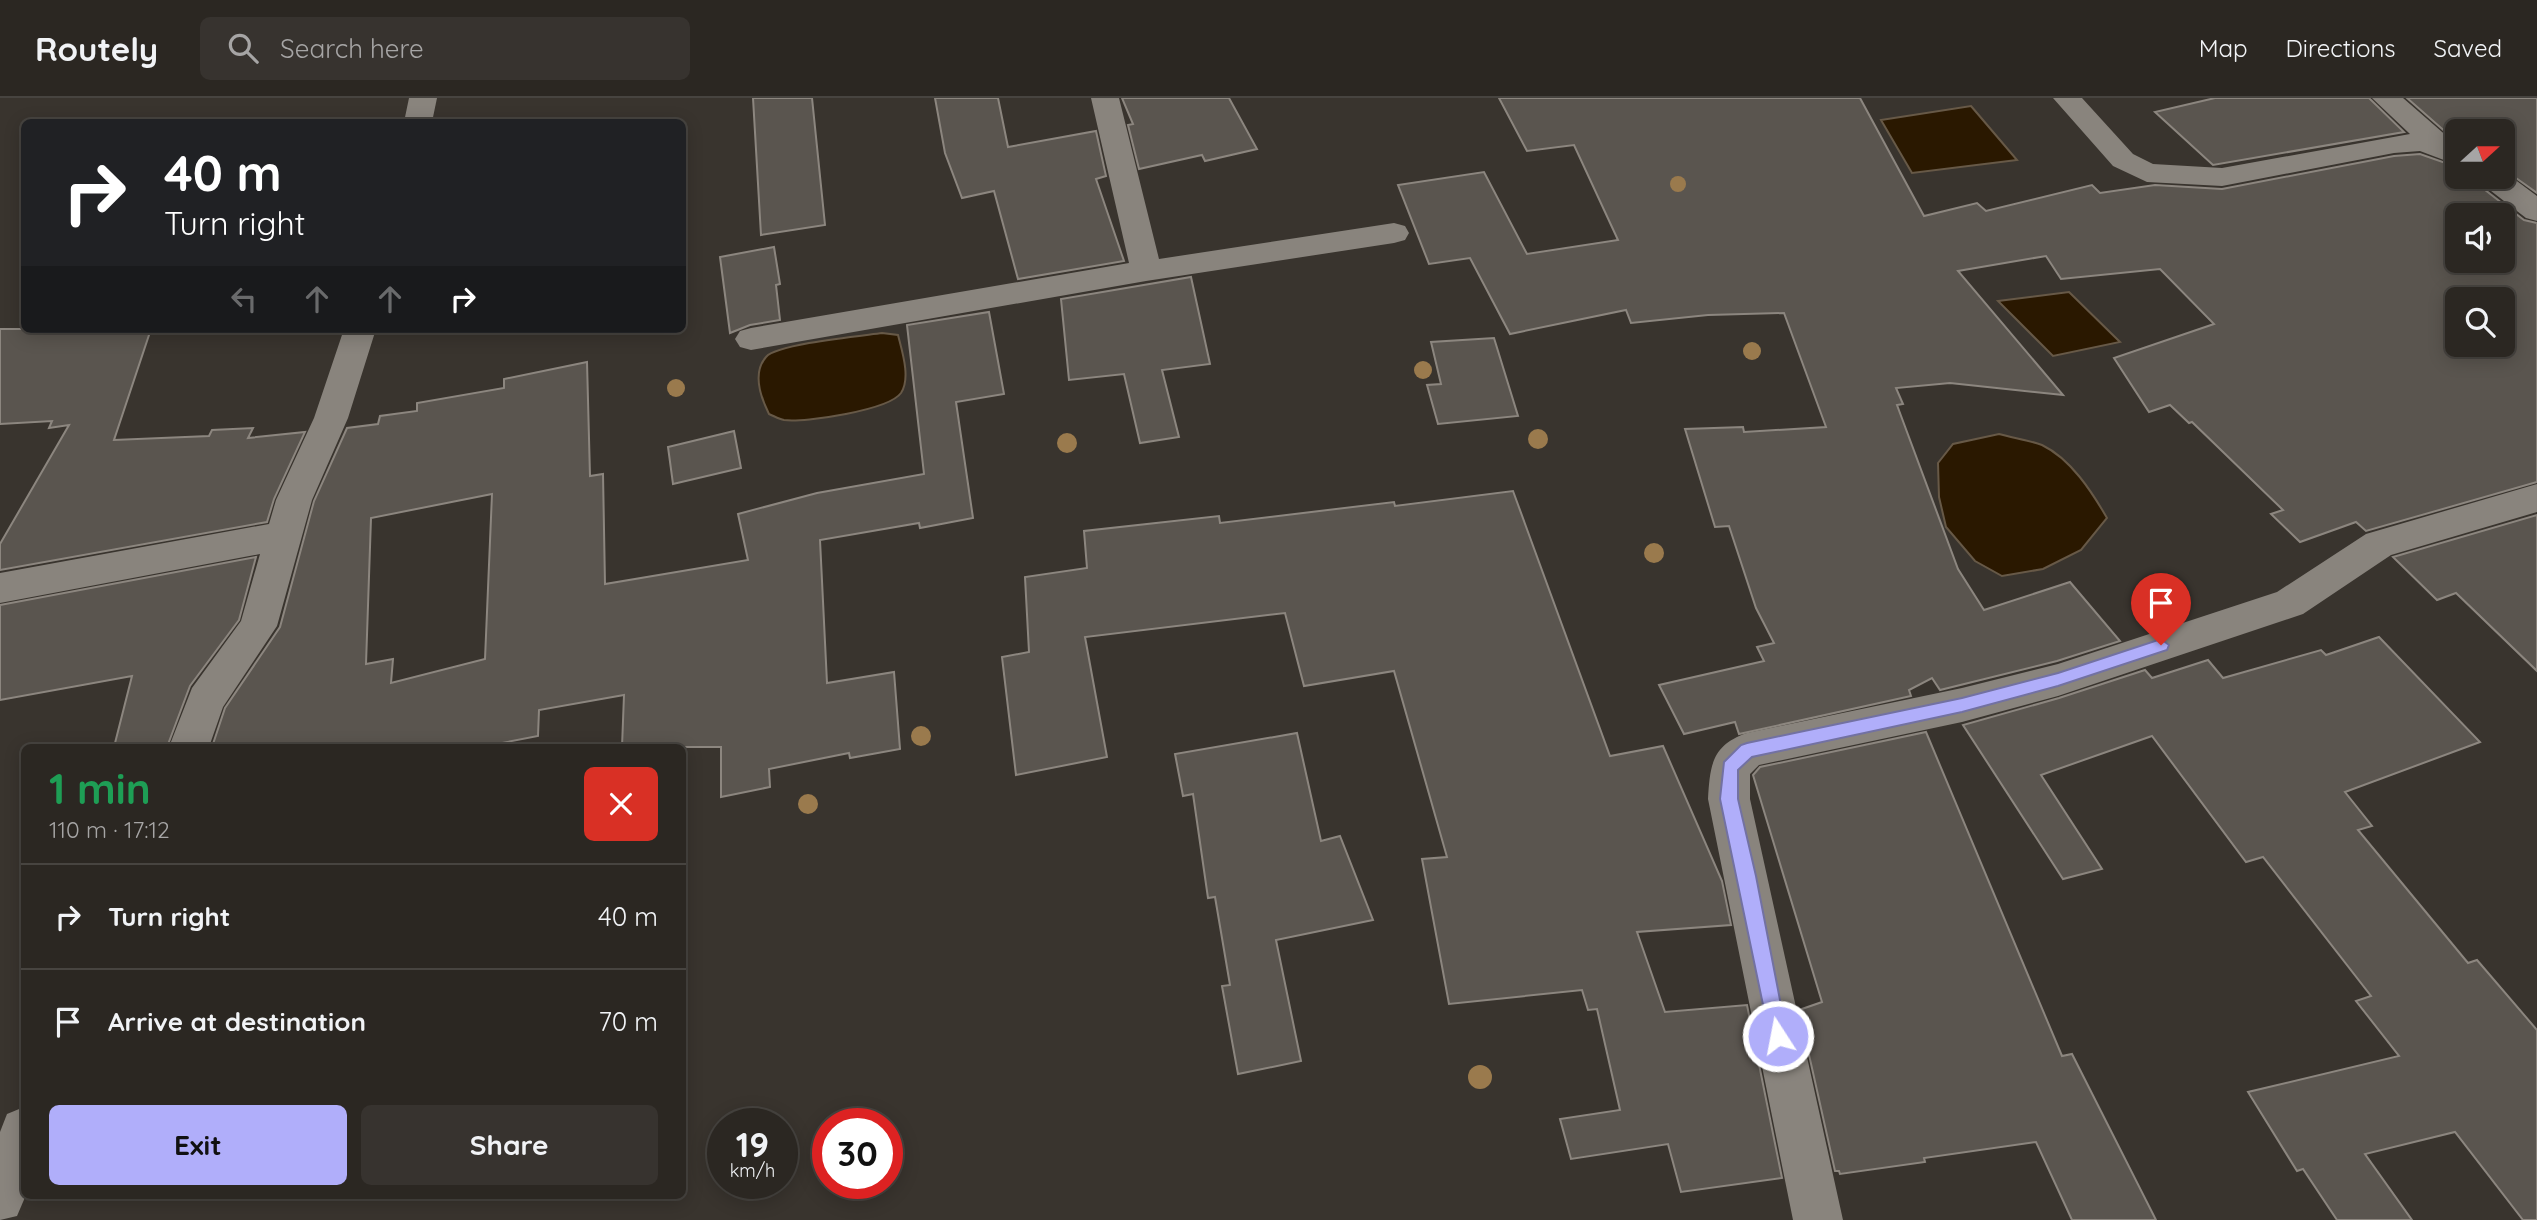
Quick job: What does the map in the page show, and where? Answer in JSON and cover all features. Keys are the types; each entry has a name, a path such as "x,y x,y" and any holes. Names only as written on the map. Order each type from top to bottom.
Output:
{"street":[{"path":"419,119 423,98"},
{"path":"1104,98 1146,271"},
{"path":"2067,98 2123,160 2147,173 2222,177 2394,144 2424,142 2445,151"},
{"path":"2386,98 2445,148"},
{"path":"2508,189 2537,211"},
{"path":"751,339 1146,271 1394,233"},
{"path":"190,744 206,700 258,626 294,500 331,418 359,333"},
{"path":"1818,1220 1729,799 1730,767 1747,750 1962,705 2058,680 2290,603 2379,544 2537,498"},
{"path":"0,587 284,535"},
{"path":"0,1199 21,1140"}],"shaded area":[{"path":"1971,106 2017,160 1912,173 1881,120"},
{"path":"2069,292 2120,342 2053,356 1998,301"},
{"path":"882,333 898,335 905,364 904,387 893,399 864,410 809,419 784,420 769,414 763,401 759,378 759,370 766,357 773,352 802,344"},
{"path":"1999,434 2037,443 2053,451 2071,467 2087,487 2107,518 2081,550 2043,569 2002,576 1975,561 1946,527 1939,497 1938,463 1953,444"}],"building":[{"path":"753,98 812,98 825,225 761,235"},
{"path":"935,98 998,98 1008,147 1096,131 1106,176 1096,179 1124,261 1018,279 994,191 962,198 945,153"},
{"path":"1122,98 1229,98 1257,149 1205,161 1202,155 1139,169 1128,125 1133,124"},
{"path":"1499,98 1860,98 1924,216 1977,203 1986,211 2092,185 2100,193 2155,185 2222,189 2394,156 2420,154 2445,163 2445,189 2484,189 2502,203 2445,203 2445,273 2515,273 2515,213 2524,220 2537,223 2537,482 2366,531 2356,522 2300,542 2271,514 2283,510 2192,422 2189,423 2170,405 2149,412 2114,358 2214,324 2160,269 2061,279 2046,256 1958,271 2063,395 1950,383 1896,388 1903,404 1897,405 1958,569 1984,610 2070,582 2120,641 2057,661 1940,690 1932,678 1909,690 1911,696 1739,734 1735,722 1684,734 1659,685 1764,661 1757,647 1774,643 1756,608 1729,526 1715,527 1685,429 1743,427 1744,432 1826,427 1784,313 1708,315 1631,323 1626,310 1510,334 1470,258 1429,264 1398,185 1484,172 1527,254 1618,240 1574,145 1527,151"},
{"path":"2215,98 2369,98 2404,132 2213,165 2155,112"},
{"path":"2407,98 2537,98 2537,193 2515,177 2515,119 2445,119 2445,131"},
{"path":"774,247 780,284 776,285 780,320 750,325 730,333 720,257"},
{"path":"1191,277 1210,364 1162,370 1179,437 1140,443 1124,374 1069,380 1061,299"},
{"path":"989,312 1004,394 956,402 973,518 920,528 919,523 820,540 827,683 894,672 900,749 850,758 849,753 769,769 770,787 721,797 721,747 622,744 624,695 539,710 538,736 497,744 213,744 225,708 280,627 314,501 347,428 378,424 380,416 417,411 417,403 504,388 504,379 587,362 590,476 603,474 605,584 748,560 738,514 817,493 924,474 907,325","holes":["492,494 485,659 391,683 393,659 366,664 371,518"]},
{"path":"0,329 21,329 21,333 150,333 114,440 209,436 212,430 253,428 248,438 305,432 274,499 267,522 0,570 0,544 69,425 49,428 52,421 0,424"},
{"path":"1494,338 1518,416 1438,424 1427,385 1441,384 1431,342"},
{"path":"734,431 741,468 673,484 668,447"},
{"path":"1513,491 1610,756 1663,746 1722,881 1731,925 1637,932 1665,1012 1747,1005 1782,1178 1681,1192 1668,1144 1571,1159 1560,1119 1620,1110 1597,1009 1588,1010 1582,990 1449,1004 1422,859 1447,857 1394,671 1304,686 1285,613 1085,637 1107,757 1016,775 1002,657 1029,652 1025,577 1087,568 1084,531 1219,516 1220,523 1394,502 1395,506"},
{"path":"2537,515 2537,671 2456,593 2437,600 2393,557"},
{"path":"256,557 239,620 190,686 168,744 115,744 132,676 0,700 0,605"},
{"path":"2379,637 2480,742 2345,792 2372,826 2358,830 2468,963 2477,960 2537,1030 2537,1220 2523,1220 2455,1132 2365,1154 2412,1220 2337,1220 2303,1169 2297,1171 2248,1092 2399,1056 2356,1001 2371,996 2263,857 2246,862 2152,736 2041,775 2102,869 2063,879 1963,725 2145,670 2152,678 2208,660 2223,678 2321,650 2326,655"},
{"path":"1926,732 2062,1056 2072,1054 2156,1220 2072,1220 2036,1142 1924,1158 1925,1162 1840,1174 1835,1171 1799,1010 1822,1002 1753,775 1760,767"},
{"path":"1297,733 1321,841 1340,836 1373,920 1276,940 1301,1061 1238,1074 1222,986 1230,985 1215,897 1208,898 1193,794 1183,796 1175,754"}],"route":[{"path":"1778,1036 1729,799 1730,767 1747,750 1962,705 2058,680 2161,645"}]}
